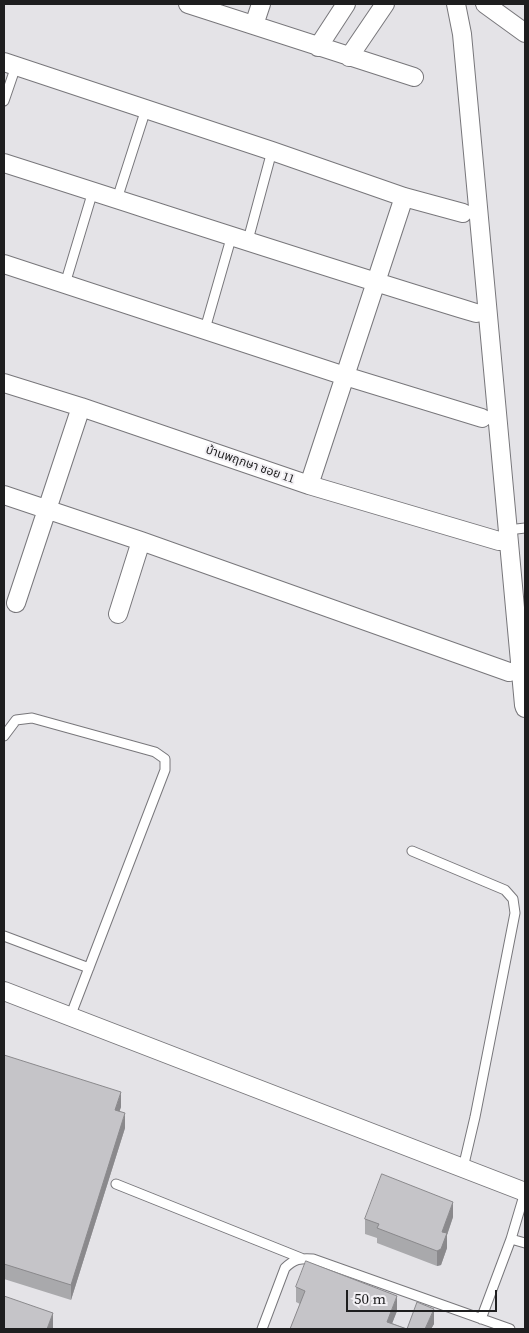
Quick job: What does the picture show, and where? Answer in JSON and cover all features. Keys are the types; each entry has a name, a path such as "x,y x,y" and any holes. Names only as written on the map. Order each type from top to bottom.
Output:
{"street":[{"path":"188,4 414,77"},
{"path":"254,25 261,4"},
{"path":"318,46 346,4"},
{"path":"349,57 385,4"},
{"path":"456,4 462,34 521,631 525,708"},
{"path":"486,4 525,33"},
{"path":"10,64 404,197 463,213"},
{"path":"4,163 376,283 476,313"},
{"path":"309,485 404,197"},
{"path":"4,264 345,376 482,418"},
{"name":"บ้านพฤกษา ซอย 11","path":"4,383 81,407 309,485 511,533"},
{"path":"16,603 81,407"},
{"path":"4,495 141,541 509,672"},
{"path":"118,614 141,541"},
{"path":"4,991 525,1192"}],"lane":[{"path":"4,101 10,64"},
{"path":"117,199 146,109"},
{"path":"204,329 272,151"},
{"path":"65,284 93,191"},
{"path":"4,736 16,720 32,718 155,752 165,759 165,770 70,1017"},
{"path":"412,851 505,890 514,899 515,914 475,1117 463,1168"},
{"path":"4,936 89,968"},
{"path":"116,1184 301,1258 312,1260 510,1329"},
{"path":"481,1319 525,1192"},
{"path":"510,1239 525,1243"},
{"path":"262,1329 285,1268 292,1261 301,1258"}],"building":[{"path":"4,1055 121,1092 115,1110 125,1113 71,1285 4,1264"},
{"path":"382,1174 453,1202 442,1232 447,1233 441,1249 437,1251 377,1228 379,1224 365,1219"},
{"path":"306,1261 397,1296 387,1322 407,1329 290,1329 305,1291 296,1287"},
{"path":"4,1296 53,1313 47,1329 4,1329"},
{"path":"417,1302 434,1309 425,1329 407,1329"}]}
